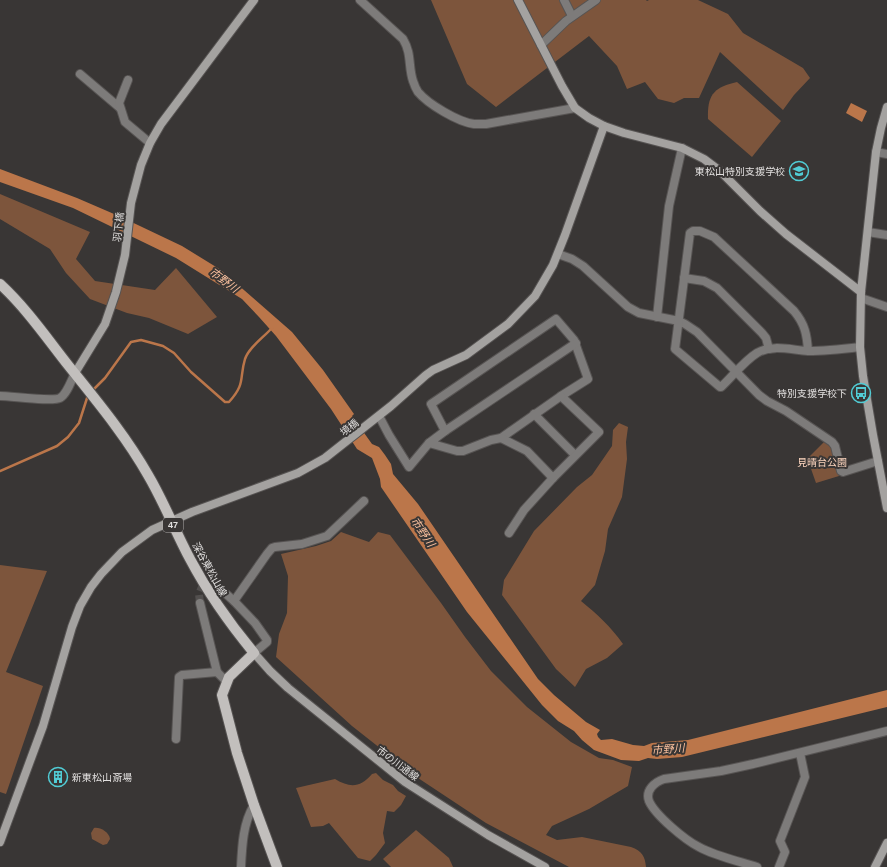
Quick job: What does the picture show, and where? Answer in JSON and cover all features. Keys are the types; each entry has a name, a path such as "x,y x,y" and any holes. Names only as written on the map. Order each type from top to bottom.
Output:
{"main road":[{"name":"深谷東松山線","path":"0,284 17,300 90,392 148,474 164,503 190,559 216,604 234,630 254,654"},
{"path":"254,654 240,666 227,682 222,695 254,805 277,867"}],"street":[{"name":"羽下橋","path":"75,374 105,324 116,292 125,251 130,206 141,165 150,143 166,118 254,0"},
{"path":"360,0 403,39 408,48 413,79 418,91 445,113 458,120 473,124 486,124 575,108"},
{"path":"518,0 562,86 575,108 604,126 624,133 682,148 704,159 720,171 746,199 781,230 861,295 887,307"},
{"path":"564,0 572,16"},
{"path":"541,45 572,16 596,0"},
{"path":"80,74 120,108"},
{"path":"128,80 119,103 120,108 125,122 150,143"},
{"path":"887,107 876,152 861,295 860,347 863,376 887,508"},
{"name":"境橋","path":"0,842 43,726 72,627 80,606 91,587 101,574 122,552 140,537 171,520 298,473 325,458 376,418 426,375 443,365 466,355 508,324 534,296 558,254 604,126"},
{"path":"657,317 669,206 682,148"},
{"path":"876,152 887,154"},
{"path":"808,350 806,331 801,320 732,252 714,237 700,231 693,231 690,234 676,350 720,387 722,387 758,352 774,348 808,350 860,347"},
{"path":"868,232 887,236"},
{"path":"558,254 572,259 583,266 628,307 638,313 679,321 697,332 767,401 786,411 832,442 835,446 842,472 878,461"},
{"path":"684,278 704,281 717,288 762,333 766,338 769,349"},
{"path":"429,443 462,451 491,440 501,438 534,414 588,379 576,344 556,318 431,404 445,431"},
{"path":"376,418 409,466 429,443 445,431 576,344"},
{"path":"0,396 50,399 59,398 64,394 75,374"},
{"path":"509,533 524,510 575,455 599,432 561,396"},
{"path":"534,414 575,455"},
{"path":"501,438 527,451 553,478"},
{"path":"234,601 272,548 275,546 302,544 327,536 364,501"},
{"path":"225,593 255,623 267,640 265,645 254,654"},
{"path":"200,603 217,672 227,682"},
{"name":"市の川通線","path":"254,654 288,688 405,782 488,836 544,867"},
{"path":"176,739 179,677 182,675 217,672"},
{"path":"757,867 700,847 686,839 667,822 649,801 648,793 652,786 664,779 721,771 887,731"},
{"path":"779,867 784,852 780,841 805,776 800,752"},
{"path":"241,867 246,823 254,805"},
{"path":"875,867 887,843"}],"green space":[{"path":"431,0 698,0 728,14 743,33 803,68 810,78 794,95 783,110 720,52 699,98 684,98 674,103 658,99 645,82 627,89 617,66 589,36 496,107 467,84"},
{"path":"737,82 781,121 752,157 708,119 709,104 714,93 729,84"},
{"path":"0,194 90,232 76,259 95,281 155,290 176,268 217,317 188,334 149,318 127,313 90,299 66,273 50,249 0,219"},
{"path":"619,423 628,427 626,442 627,459 622,497 608,529 605,551 595,585 581,601 604,621 623,644 607,658 586,669 575,687 556,669 502,595 504,580 534,531 577,487 592,475 612,446 613,430"},
{"name":"見晴台公園","path":"824,442 831,447 839,476 816,483 810,466 806,460"},
{"path":"341,532 369,542 378,532 390,535 491,671 527,707 571,742 599,758 613,760 632,767 628,786 589,809 552,826 546,835 557,840 582,837 631,847 638,850 642,854 646,867 569,867 486,823 418,778 352,726 276,657 279,634 287,613 288,576 281,554 331,541"},
{"path":"0,565 47,571 6,672 43,686 6,794 0,792"},
{"path":"376,773 383,780 393,785 398,791 406,796 401,805 394,812 387,811 383,833 385,843 370,861 358,858 329,823 323,826 311,827 296,788 335,779 345,784 355,785 363,782 372,774"},
{"path":"94,828 101,829 108,834 110,839 107,844 103,845 92,839 91,833"},
{"path":"416,830 449,858 453,867 391,867 383,859"}],"water":[{"path":"851,103 867,111 862,122 846,113"},
{"name":"市野川","path":"0,169 77,198 182,246 221,270 292,332 323,370 354,414 352,416 372,444 379,447 385,455 391,464 393,474 418,504 538,679 554,695 586,722 600,730 597,734 601,740 612,739 633,745 644,746 652,743 688,740 887,690 887,707 682,757 657,759 648,758 639,761 621,760 594,750 574,731 558,721 542,705 467,612 381,487 380,479 372,458 357,449 331,409 276,336 242,299 176,258 73,208 0,182"}],"waterway":[{"path":"91,392 105,378 131,342 141,340 163,346 174,353 191,372 225,402 229,402 240,385 243,366 247,355 253,346 272,328"},
{"path":"0,471 57,446 68,437 79,423 88,395"}],"tunnel":[{"path":"200,603 199,594 202,587 208,584 225,593"}],"place":[{"name":"東松山特別支援学校","path":"799,171"},
{"name":"特別支援学校下","path":"861,393"},
{"name":"新東松山斎場","path":"58,777"}]}
